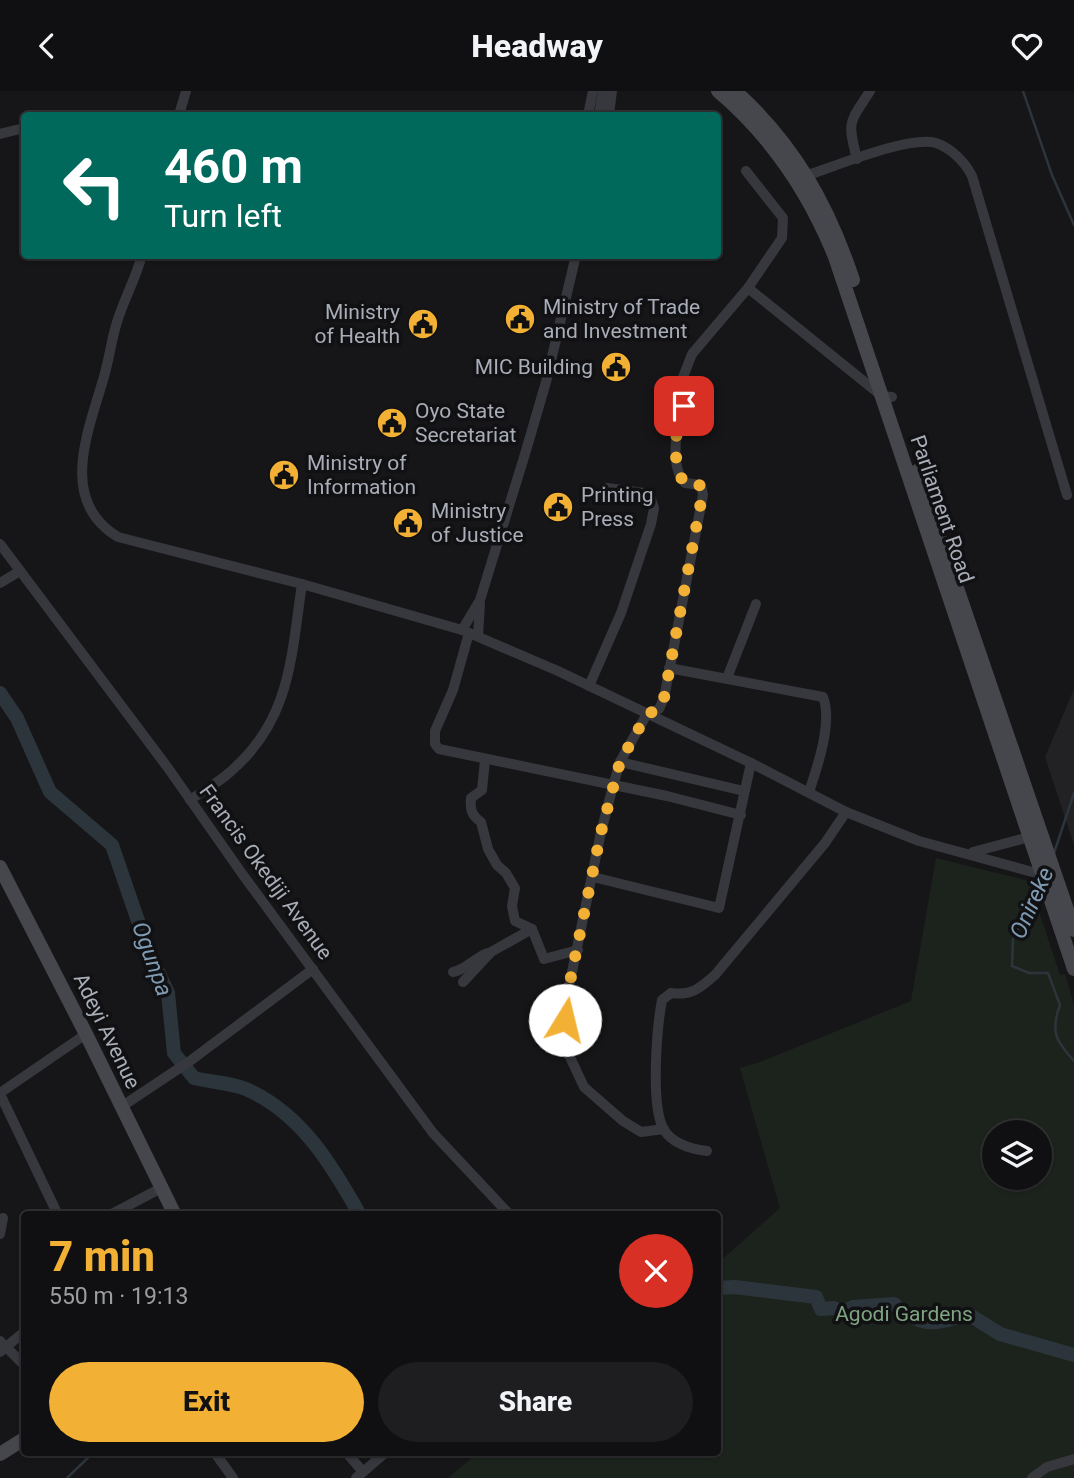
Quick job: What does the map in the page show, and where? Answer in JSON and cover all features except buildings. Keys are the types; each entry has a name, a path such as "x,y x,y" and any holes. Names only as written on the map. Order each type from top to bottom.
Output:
{"main road":[{"name":"Parliament Road","path":"718,91 770,144 807,197 835,257 887,396 1035,835 1074,969"},
{"name":"Parliament Road","path":"735,91 778,136 808,175 841,242 887,396"},
{"name":"Adeyi Avenue","path":"0,867 173,1211"},
{"name":"Parliament Road","path":"1046,870 1074,930"},
{"path":"0,1454 21,1441"}],"street":[{"path":"180,112 186,91"},
{"path":"589,112 593,91"},
{"path":"600,112 603,91"},
{"path":"609,112 612,91"},
{"path":"857,159 849,130 870,91"},
{"path":"0,134 21,129"},
{"path":"808,175 902,144 923,141 937,143 966,166 972,176 1004,277 1067,495"},
{"path":"664,1129 641,1132 632,1128 584,1087 563,1042 567,996 613,786 620,762 647,714 659,709 664,698 703,491 698,483 685,483 679,472 678,416 684,406 675,398 692,355 748,289 782,238 783,218 746,171"},
{"path":"140,259 117,321 88,425 81,471 87,504 106,529 118,537 302,584 470,633 751,763 846,812 919,841 1040,874 1046,870"},
{"path":"569,259 571,283"},
{"path":"575,259 539,405 453,690 434,737 435,744 439,750 667,796 741,815"},
{"path":"571,283 581,259"},
{"path":"748,289 887,396"},
{"path":"589,686 621,613 653,516 651,499 644,493 607,488"},
{"name":"Francis Okediji Avenue","path":"0,544 433,1133 506,1211"},
{"path":"0,583 20,571"},
{"path":"190,800 230,772 259,742 277,712 288,676 302,584"},
{"path":"470,633 480,600"},
{"path":"727,678 756,604"},
{"path":"669,669 823,697 824,735 818,767 809,792"},
{"path":"485,759 482,790 471,798 470,809 474,817 481,822 488,849 514,888 512,905 515,921 532,929 544,959 578,950"},
{"path":"620,762 744,791"},
{"path":"593,877 719,908 751,763"},
{"path":"707,1151 691,1149 675,1141 664,1129 660,1117 656,1073 662,1000 671,993 683,995 696,991 715,975 825,843 846,812"},
{"path":"969,853 1035,835"},
{"path":"453,972 460,971 478,957 532,929"},
{"path":"463,982 491,952"},
{"path":"121,1107 190,1061 313,969"},
{"path":"56,1211 0,1093 86,1034"},
{"path":"118,1211 163,1187"},
{"path":"0,1234 3,1218"},
{"path":"21,1334 2,1347 21,1363"},
{"path":"217,1456 233,1478"},
{"path":"349,1456 359,1475 381,1456"},
{"path":"1032,1478 1047,1467 1074,1459"}],"shaded area":[{"path":"1074,689 1074,845 1045,757"}],"green space":[{"name":"Agodi Gardens","path":"936,858 1029,881 1060,975 1065,974 1074,1005 1074,1478 448,1478 474,1456 721,1456 721,1260 780,1208 740,1068 911,1001"}],"waterway":[{"path":"1023,91 1052,175 1074,225"},
{"name":"Ogunpa","path":"0,693 17,718 50,792 112,845 148,950 168,993 174,1053 194,1078 246,1089 283,1112 299,1126 326,1159 358,1211"},
{"name":"Onireke","path":"1053,856 1074,793"},
{"name":"Onireke","path":"1040,884 1013,939 1012,966 1029,973 1048,973 1060,1005 1055,1022 1056,1036 1074,1061"},
{"name":"Ogunpa","path":"721,1288 735,1287 816,1297 821,1309 834,1308 842,1312 853,1307 894,1304 913,1318 929,1322 968,1314 1000,1334 1074,1355"},
{"path":"67,1478 90,1456"}],"place":[{"name":"Ministry of Trade and Investment","path":"520,319"},
{"name":"Ministry of Health","path":"423,324"},
{"name":"MIC Building","path":"616,367"},
{"name":"Oyo State Secretariat","path":"392,423"},
{"name":"Ministry of Information","path":"284,475"},
{"name":"Printing Press","path":"558,507"},
{"name":"Ministry of Justice","path":"408,523"}],"route":[{"path":"565,1020 567,996 613,786 620,762 647,714 659,709 664,698 688,575 703,491 698,483 685,483 679,472 678,416 684,406"}]}
